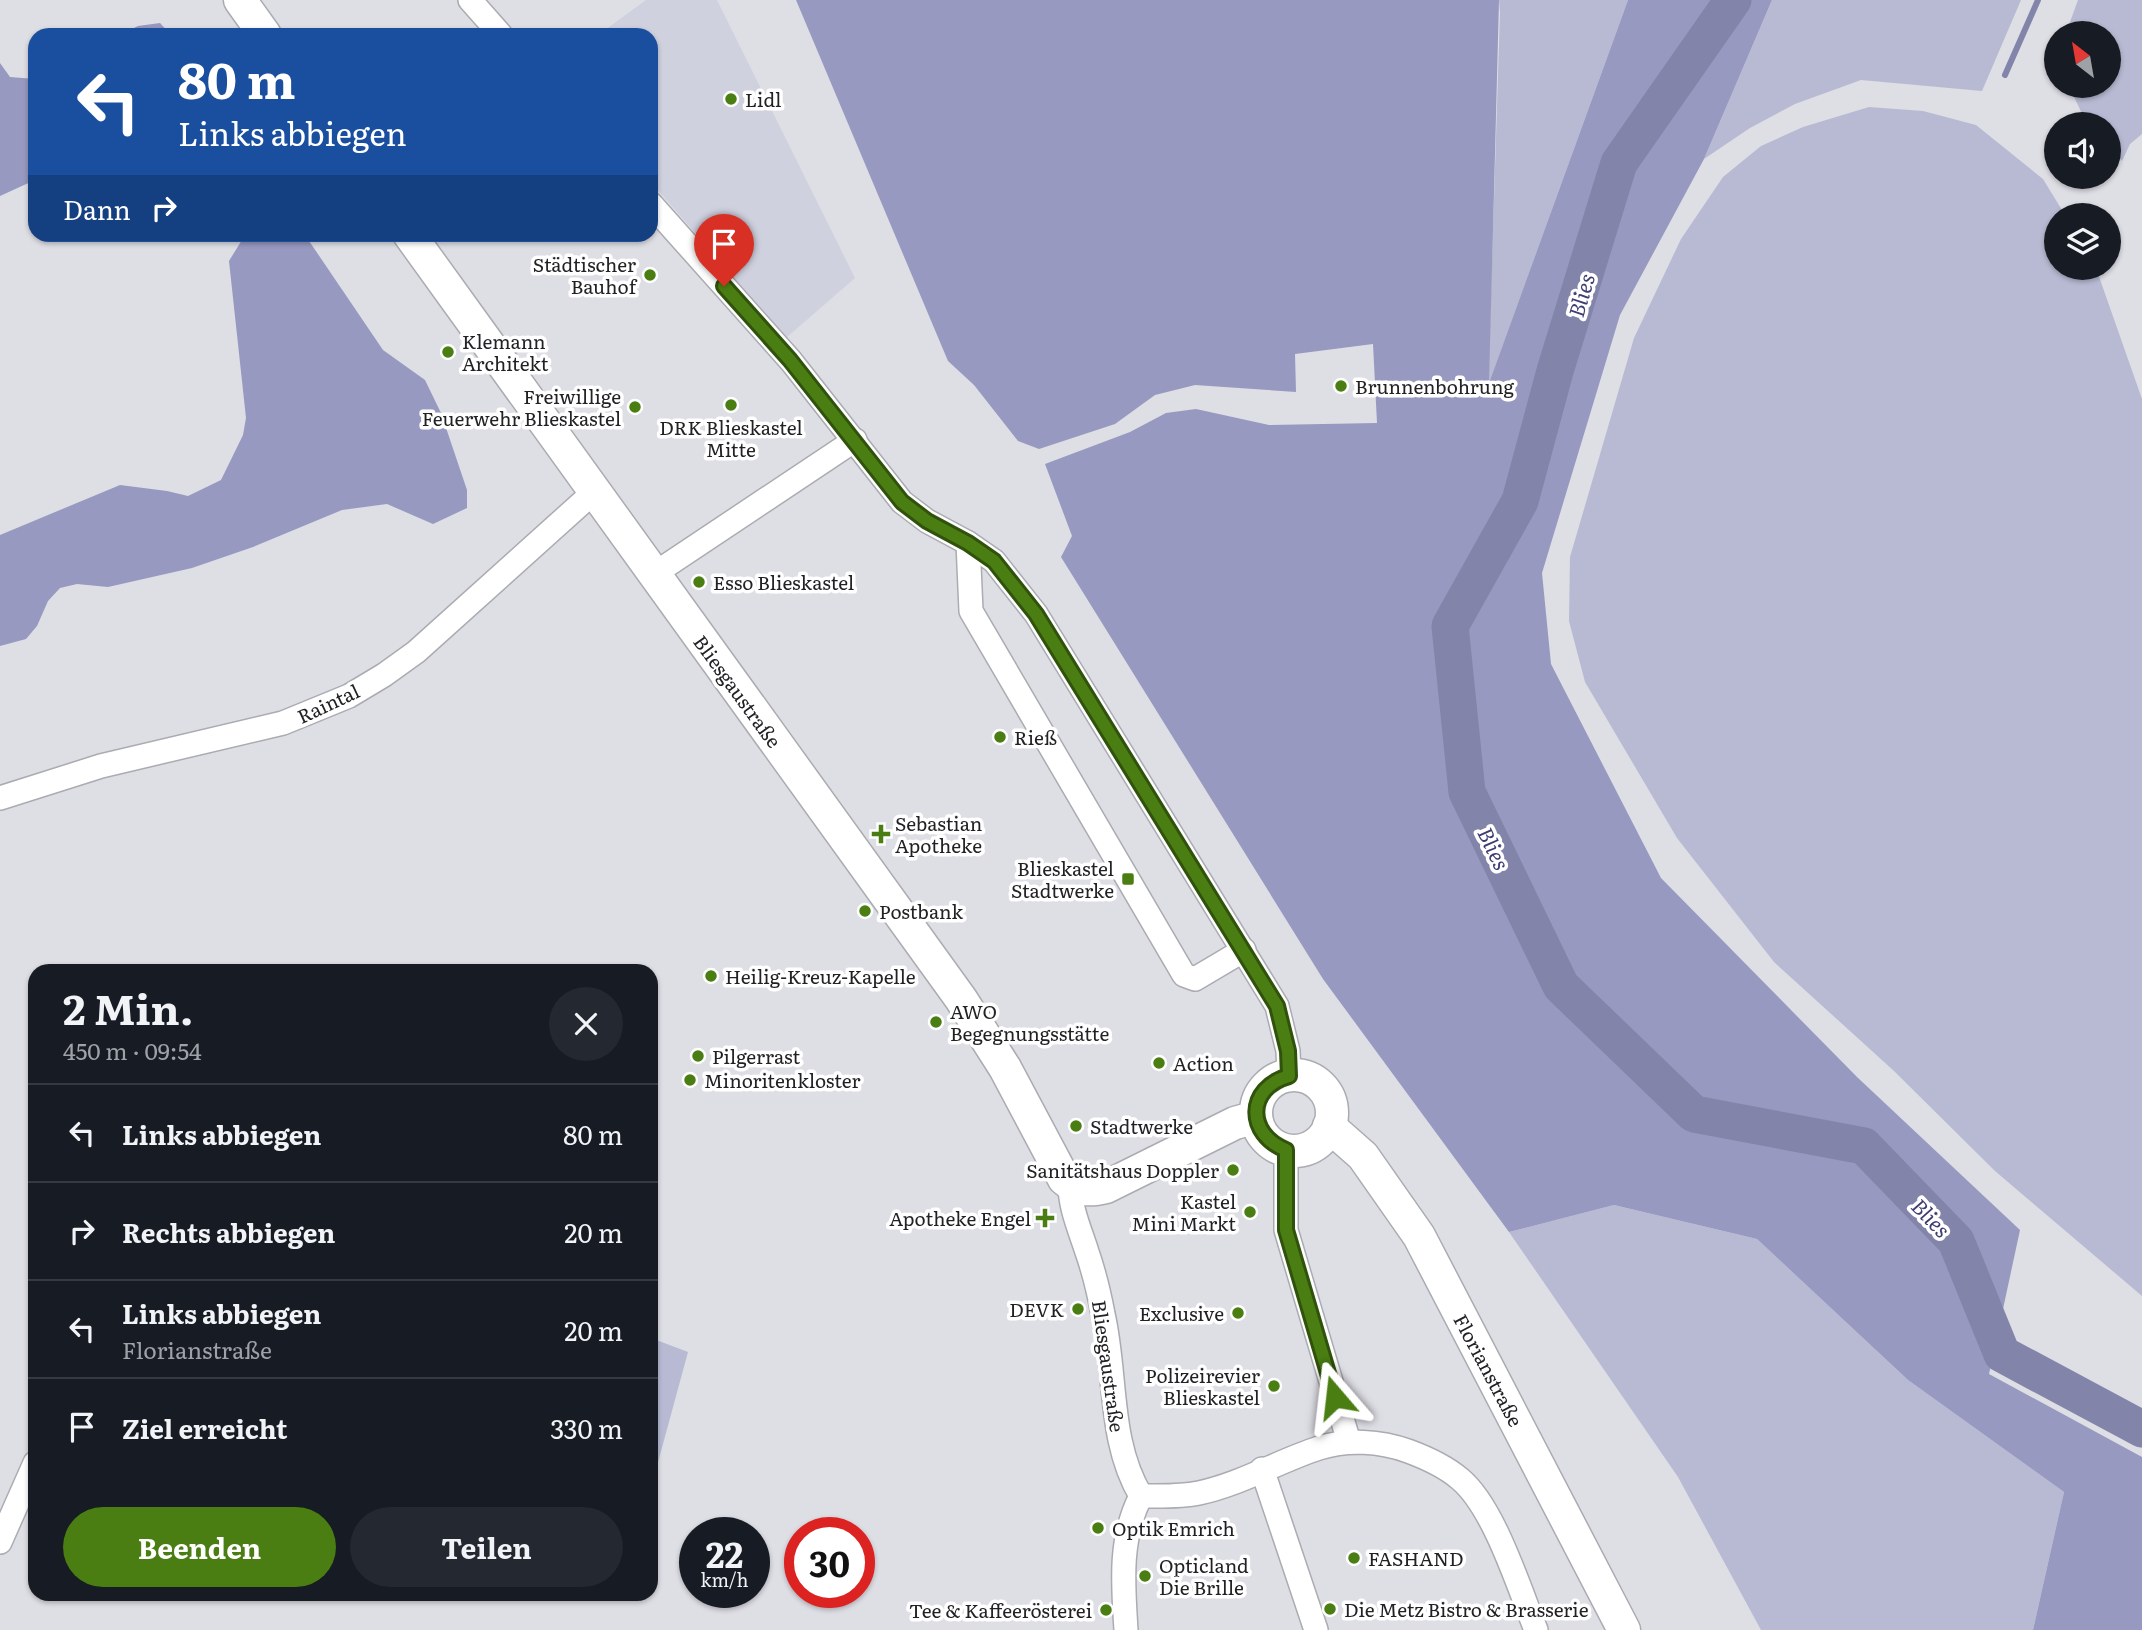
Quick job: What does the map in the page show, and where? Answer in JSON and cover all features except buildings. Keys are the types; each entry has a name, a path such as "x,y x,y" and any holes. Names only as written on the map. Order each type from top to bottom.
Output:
{"main road":[{"path":"240,0 260,28"},
{"name":"Bliesgaustraße","path":"415,242 961,999 1005,1068 1064,1180 1070,1185"},
{"path":"1289,1076 1314,1081 1330,1101 1332,1114 1329,1126 1317,1144 1297,1151 1286,1150 1266,1139 1259,1129 1256,1117 1261,1095 1268,1086 1289,1076"},
{"path":"1070,1185 1093,1190 1106,1187 1235,1123 1256,1117"},
{"name":"Florianstraße","path":"1329,1126 1363,1156 1419,1236 1624,1630"},
{"path":"1052,1157 1086,1172 1129,1175"}],"street":[{"path":"470,0 495,28"},
{"path":"658,212 790,360 902,502 927,521 968,543 994,561 1036,614 1277,1006 1288,1051 1289,1076"},
{"path":"654,574 855,440"},
{"name":"Raintal","path":"0,798 101,766 283,723 349,696 416,652 595,491"},
{"path":"968,543 971,611 1184,975 1195,979 1244,950"},
{"path":"1286,1150 1286,1230 1349,1442"},
{"name":"Bliesgaustraße","path":"1070,1185 1070,1200 1094,1275 1110,1348 1119,1443 1129,1477 1141,1496"},
{"path":"1126,1630 1122,1569 1132,1514 1141,1496 1200,1493 1321,1448 1349,1442 1394,1446 1422,1456 1461,1480 1471,1491 1495,1531 1536,1630"},
{"path":"1262,1469 1316,1630"},
{"path":"0,1542 28,1479"}],"shaded area":[{"path":"646,0 717,0 855,278 786,338 658,190 658,28 608,28"},
{"path":"796,0 1499,0 1489,383 1628,0 1772,0 1704,159 1620,315 1542,573 1551,664 1661,878 1857,1077 2020,1230 1989,1374 2142,1457 2142,1630 2033,1630 2064,1492 1908,1380 1757,1239 1614,1205 1509,1232 1323,979 1061,557 1072,536 1045,464 1130,432 1166,413 1196,409 1269,425 1377,423 1373,344 1295,354 1296,392 1195,385 1155,395 1115,424 1039,449 1018,441 974,385 948,361"},
{"path":"1499,0 1628,0 1488,386 1500,13"},
{"path":"1772,0 2021,0 1982,91 1861,80 1795,104 1750,128 1704,159"},
{"path":"2078,0 2142,0 2142,134 2130,144 2122,161 2121,112 2081,112 2075,98 2121,98 2121,21 2070,21"},
{"path":"160,23 165,28 134,28"},
{"path":"0,63 10,77 28,78 28,183 0,196"},
{"path":"1869,107 1923,111 1976,125 2043,179 2044,189 2049,189 2058,203 2044,203 2044,280 2100,280 2142,399 2142,1296 1995,1171 1894,1071 1774,962 1677,838 1585,682 1569,621 1570,557 1634,338 1681,239 1723,177 1761,146 1803,127"},
{"path":"241,242 310,242 383,350 425,380 441,413 467,490 467,508 433,524 387,504 342,510 253,547 192,568 108,587 77,584 60,588 48,601 37,626 26,639 0,646 0,535 120,485 188,496 221,480 243,435 246,418 229,261"},
{"path":"1614,1205 1757,1239 1908,1380 2064,1492 2033,1630 1761,1630 1678,1477 1509,1232"},
{"path":"658,1341 688,1352 658,1462"}],"waterway":[{"name":"Blies","path":"1733,0 1619,163 1555,371 1520,501 1450,626 1467,792 1561,986 1694,1114 1864,1146 1956,1241 2002,1354 2142,1429"},
{"path":"2005,75 2038,0"}],"place":[{"name":"Lidl","path":"731,99"},
{"name":"Städtischer Bauhof","path":"650,275"},
{"name":"Klemann Architekt","path":"448,352"},
{"name":"Brunnenbohrung","path":"1341,386"},
{"name":"DRK Blieskastel Mitte","path":"731,405"},
{"name":"Freiwillige Feuerwehr Blieskastel","path":"635,407"},
{"name":"Esso Blieskastel","path":"699,582"},
{"name":"Rieß","path":"1000,737"},
{"name":"Sebastian Apotheke","path":"881,834"},
{"name":"Blieskastel Stadtwerke","path":"1128,879"},
{"name":"Postbank","path":"865,911"},
{"name":"Heilig-Kreuz-Kapelle","path":"711,976"},
{"name":"AWO Begegnungsstätte","path":"936,1022"},
{"name":"Pilgerrast","path":"698,1056"},
{"name":"Action","path":"1159,1063"},
{"name":"Minoritenkloster","path":"690,1080"},
{"name":"Stadtwerke","path":"1076,1126"},
{"name":"Sanitätshaus Doppler","path":"1233,1170"},
{"name":"Kastel Mini Markt","path":"1250,1212"},
{"name":"Apotheke Engel","path":"1045,1218"},
{"name":"DEVK","path":"1078,1309"},
{"name":"Exclusive","path":"1238,1313"},
{"name":"Polizeirevier Blieskastel","path":"1274,1386"},
{"name":"Optik Emrich","path":"1098,1528"},
{"name":"FASHAND","path":"1354,1558"},
{"name":"Opticland Die Brille","path":"1145,1576"},
{"name":"Die Metz Bistro & Brasserie","path":"1330,1609"},
{"name":"Tee & Kaffeerösterei","path":"1106,1610"}],"route":[{"path":"724,286 790,360 902,502 927,521 968,543 994,561 1036,614 1277,1006 1288,1051 1289,1076 1268,1086 1261,1095 1256,1117 1259,1129 1266,1139 1286,1150 1286,1230 1335,1397"}]}
